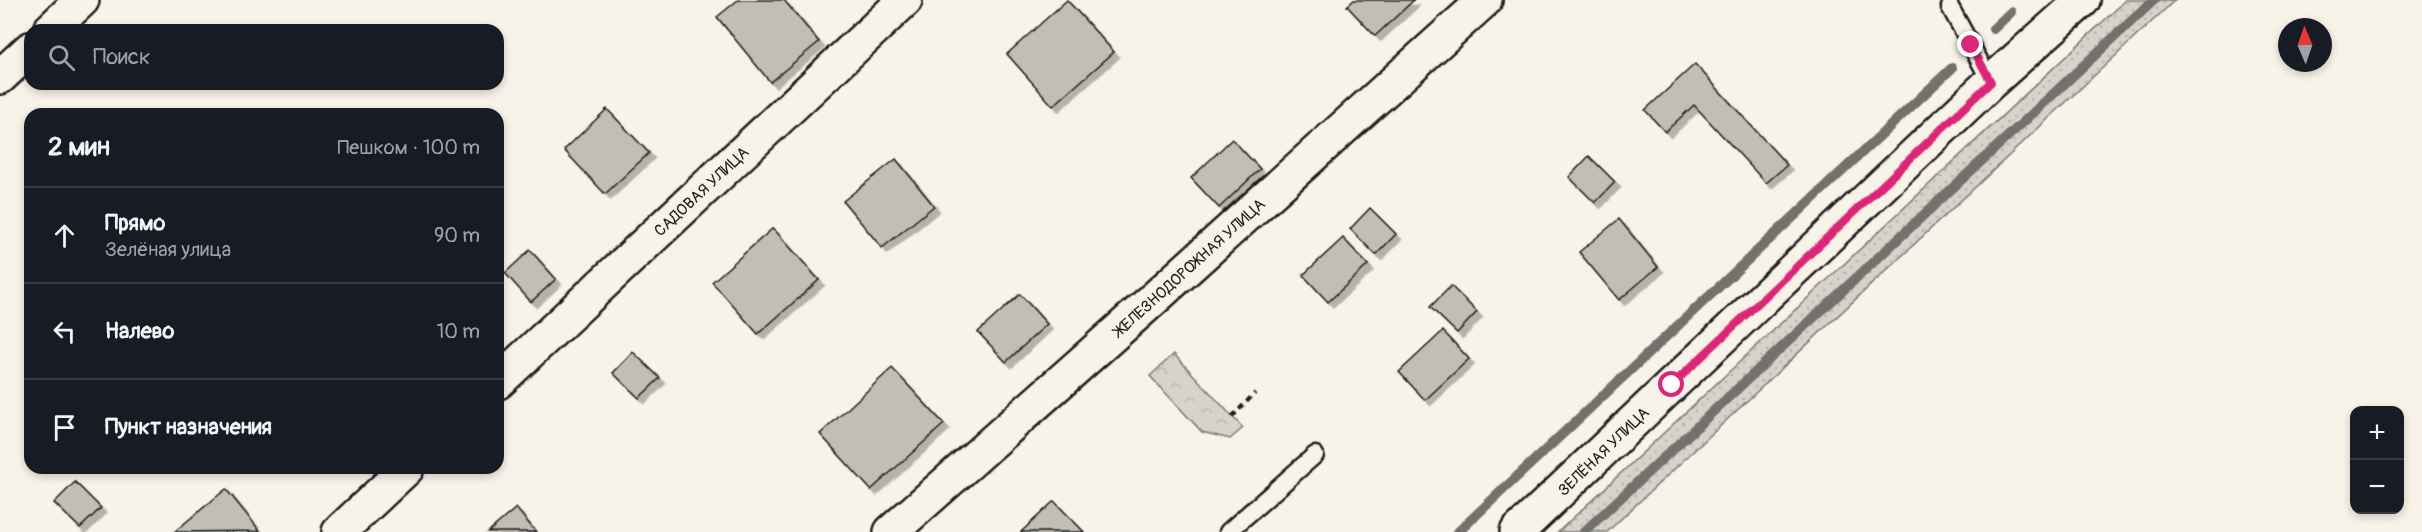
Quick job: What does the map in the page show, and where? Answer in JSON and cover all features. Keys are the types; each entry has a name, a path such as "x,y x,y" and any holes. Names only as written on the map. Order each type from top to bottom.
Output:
{"street":[{"path":"56,24 82,0"},
{"name":"САДОВАЯ УЛИЦА","path":"504,376 905,0"},
{"name":"ЖЕЛЕЗНОДОРОЖНАЯ УЛИЦА","path":"891,532 1485,0"},
{"name":"ЗЕЛЁНАЯ УЛИЦА","path":"1517,532 1991,82 2083,0"},
{"path":"0,77 24,55"},
{"path":"339,532 401,474"}],"lane":[{"path":"1950,7 1991,82"},
{"path":"1228,532 1315,455"}],"path":[{"path":"1232,417 1255,393"}],"green space":[{"path":"2126,0 2175,0 1607,532 1558,532"},
{"path":"1174,354 1243,428 1230,439 1202,432 1150,376"}],"building":[{"path":"738,0 784,0 819,42 770,82 717,17"},
{"path":"1067,0 1114,52 1053,106 1007,54"},
{"path":"1354,0 1414,0 1375,36 1347,6"},
{"path":"1695,64 1787,165 1766,183 1694,105 1665,132 1645,110"},
{"path":"607,109 649,153 605,194 564,150"},
{"path":"1232,139 1260,169 1219,208 1191,178"},
{"path":"1589,156 1615,182 1595,203 1569,177"},
{"path":"896,159 934,206 882,248 843,201"},
{"path":"1370,208 1396,234 1376,255 1350,229"},
{"path":"1619,219 1658,267 1619,300 1579,252"},
{"path":"773,228 819,280 758,334 712,282"},
{"path":"1343,238 1368,265 1328,302 1303,275"},
{"path":"530,250 556,279 531,302 505,273"},
{"path":"1451,286 1477,312 1457,333 1430,307"},
{"path":"1020,294 1047,324 1006,362 978,332"},
{"path":"1443,331 1469,359 1425,400 1399,372"},
{"path":"633,352 660,378 639,398 613,373"},
{"path":"892,368 944,424 871,490 820,434"},
{"path":"75,482 101,508 80,528 54,503"},
{"path":"226,489 260,531 174,532"},
{"path":"1054,501 1084,532 1021,532"},
{"path":"516,508 536,532 488,532"}],"waterway":[{"path":"1584,532 2154,0"},
{"path":"1993,29 2011,12"},
{"path":"1458,532 1952,68"}],"route":[{"path":"1672,385 1991,82 1971,45"}]}
